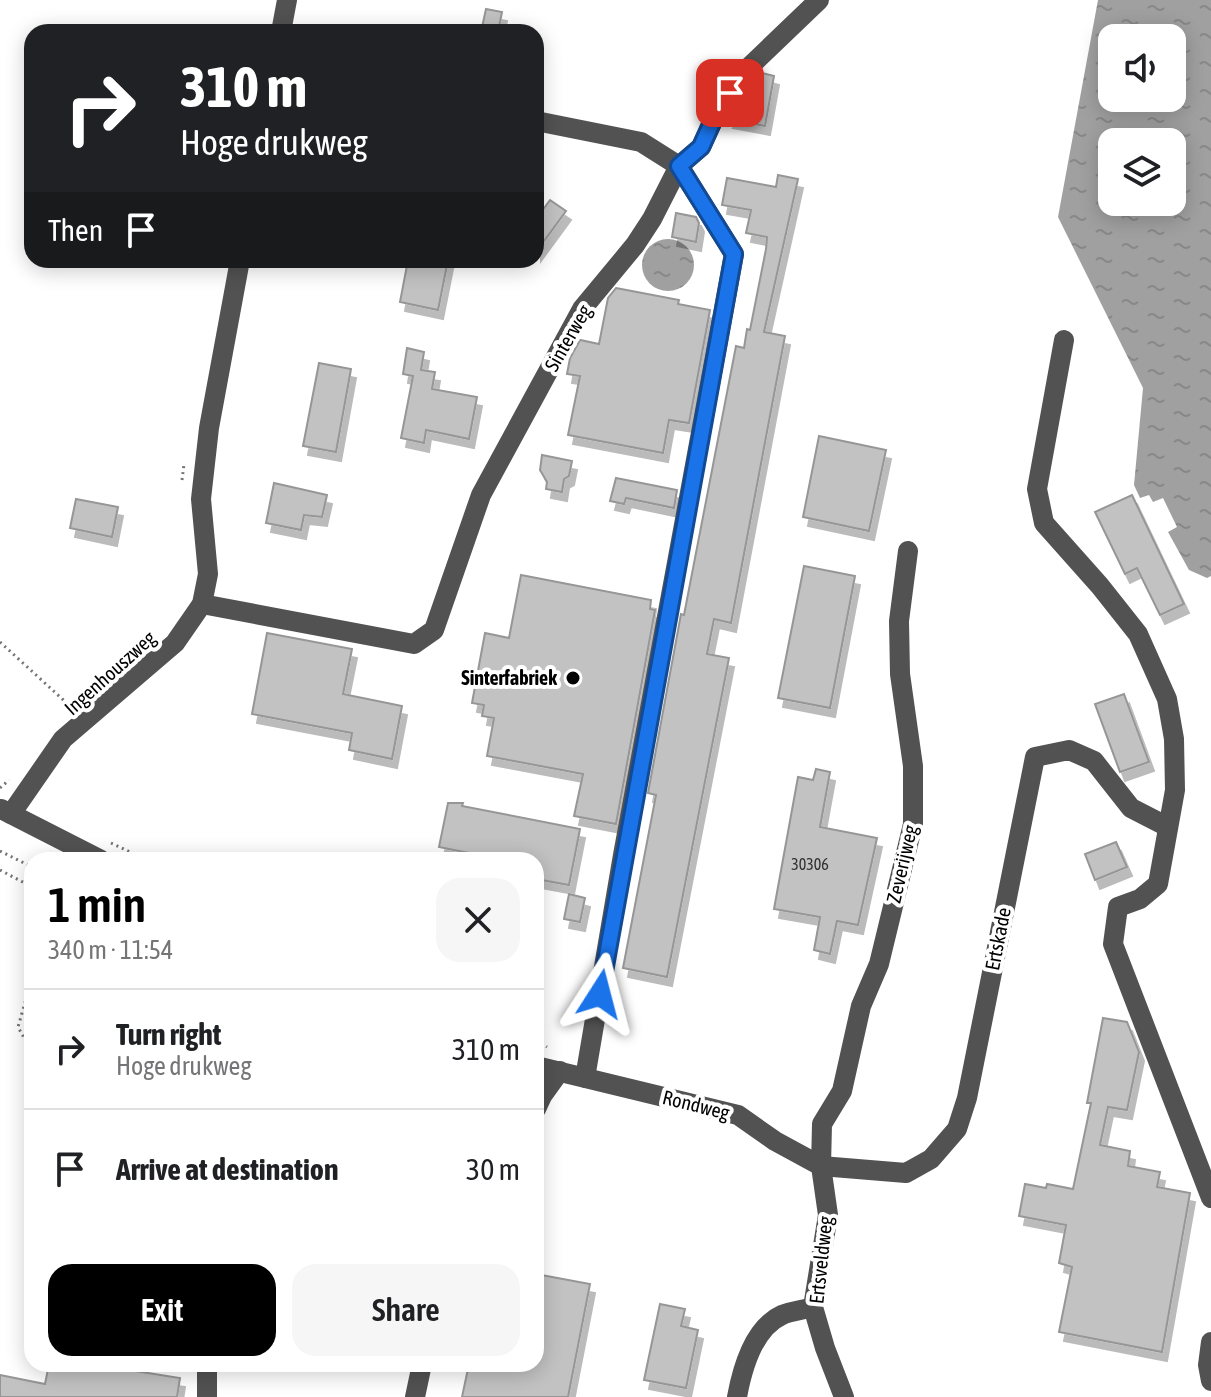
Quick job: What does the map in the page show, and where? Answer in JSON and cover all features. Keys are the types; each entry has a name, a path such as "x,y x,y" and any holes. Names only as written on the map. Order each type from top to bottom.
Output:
{"street":[{"path":"282,24 287,0"},
{"name":"Sinterweg","path":"202,604 414,644 434,630 481,495 582,309 635,245 679,166 701,147 716,114 744,72 819,0"},
{"path":"544,123 641,142 679,166 734,254 585,1078"},
{"name":"Ingenhouszweg","path":"6,811 63,739 175,643 202,604 208,574 201,499 209,428 239,268"},
{"path":"1064,340 1037,489 1044,523 1138,634 1167,699 1174,739 1175,790 1158,884 1140,899 1118,907 1113,944 1211,1198"},
{"name":"Zeverijweg","path":"821,1166 822,1124 842,1091 861,1006 879,964 913,824 913,766 900,674 899,635 908,551"},
{"name":"Ertskade","path":"821,1166 906,1173 931,1159 957,1129 967,1098 1035,757 1069,750 1094,761 1131,808 1168,827"},
{"path":"6,811 83,852"},
{"name":"Rondweg","path":"544,1068 738,1115 775,1141 821,1166"},
{"path":"544,1093 560,1071"},
{"name":"Ertsveldweg","path":"821,1166 828,1215 813,1307 844,1397"},
{"path":"737,1397 744,1363 760,1335 780,1316 813,1307"},
{"path":"1211,1342 1208,1365 1211,1381"},
{"path":"207,1372 207,1397"},
{"path":"415,1397 420,1372"}],"path":[{"path":"182,485 185,460"},
{"path":"0,642 71,707"},
{"path":"1,787 12,777"},
{"path":"0,851 24,863"},
{"path":"0,870 24,883"},
{"path":"24,1006 18,1027 24,1038"}],"water":[{"path":"1098,0 1211,0 1211,576 1207,578 1189,570 1168,532 1177,527 1163,498 1153,502 1149,495 1140,498 1134,485 1143,388 1058,217"},
{"path":"668,239 687,246 694,265 687,284 668,291 649,284 642,265 649,246"}],"building":[{"path":"486,9 502,12 500,24 483,24"},
{"path":"762,73 774,76 765,126 728,119"},
{"path":"778,175 798,179 764,332 785,336 731,623 714,619 707,654 729,658 667,977 623,968 656,795 648,793 681,614 684,615 736,346 744,348 747,329 750,330 767,237 746,233 751,210 722,205 727,178 776,187"},
{"path":"550,200 566,211 544,241 544,208"},
{"path":"676,213 696,217 699,223 696,242 672,237"},
{"path":"406,268 446,268 438,310 400,302"},
{"path":"616,288 679,300 678,304 710,310 689,423 669,420 663,453 568,435 580,376 567,374 570,358 580,340 599,344 608,298"},
{"path":"407,348 424,352 421,370 435,372 432,389 477,397 469,439 426,430 424,443 401,438 413,376 403,374"},
{"path":"319,363 351,369 336,452 303,446"},
{"path":"819,436 886,450 869,531 803,517"},
{"path":"542,455 572,461 562,492 546,489 547,482 540,470"},
{"path":"616,478 677,490 674,508 626,498 624,504 610,501"},
{"path":"274,483 327,495 322,517 304,515 301,530 266,523"},
{"path":"1132,495 1184,604 1160,615 1137,568 1125,574 1095,512"},
{"path":"76,499 118,507 112,537 70,528"},
{"path":"804,566 855,576 830,708 778,698"},
{"name":"Sinterfabriek","path":"521,575 651,600 650,609 655,610 616,824 574,816 583,774 487,756 494,718 482,716 484,705 472,703 485,633 509,638"},
{"path":"267,633 352,649 343,694 402,706 392,759 349,750 352,733 252,714"},
{"path":"1124,694 1149,762 1120,772 1095,704"},
{"path":"816,769 830,772 820,827 877,838 858,925 837,921 830,954 814,950 820,917 774,909 798,777 813,780"},
{"path":"448,803 463,803 462,806 580,829 569,885 544,880 544,852 464,852 439,847"},
{"path":"1116,842 1127,867 1095,880 1085,854"},
{"path":"569,894 585,898 580,922 564,919"},
{"path":"1103,1018 1127,1022 1139,1052 1127,1110 1108,1107 1100,1145 1130,1151 1128,1166 1160,1172 1157,1187 1190,1193 1162,1352 1059,1332 1072,1267 1059,1263 1066,1225 1019,1216 1025,1184 1073,1189 1091,1103 1087,1103"},
{"path":"544,1275 590,1284 568,1397 462,1397 467,1372 544,1372"},
{"path":"660,1304 685,1309 681,1326 698,1330 686,1388 644,1380"},
{"path":"47,1372 142,1372 180,1378 177,1397 0,1397 0,1375 45,1384"}],"place":[{"name":"Sinterfabriek","path":"573,678"}],"route":[{"path":"600,994 734,254 679,166 701,147 730,93"}]}
